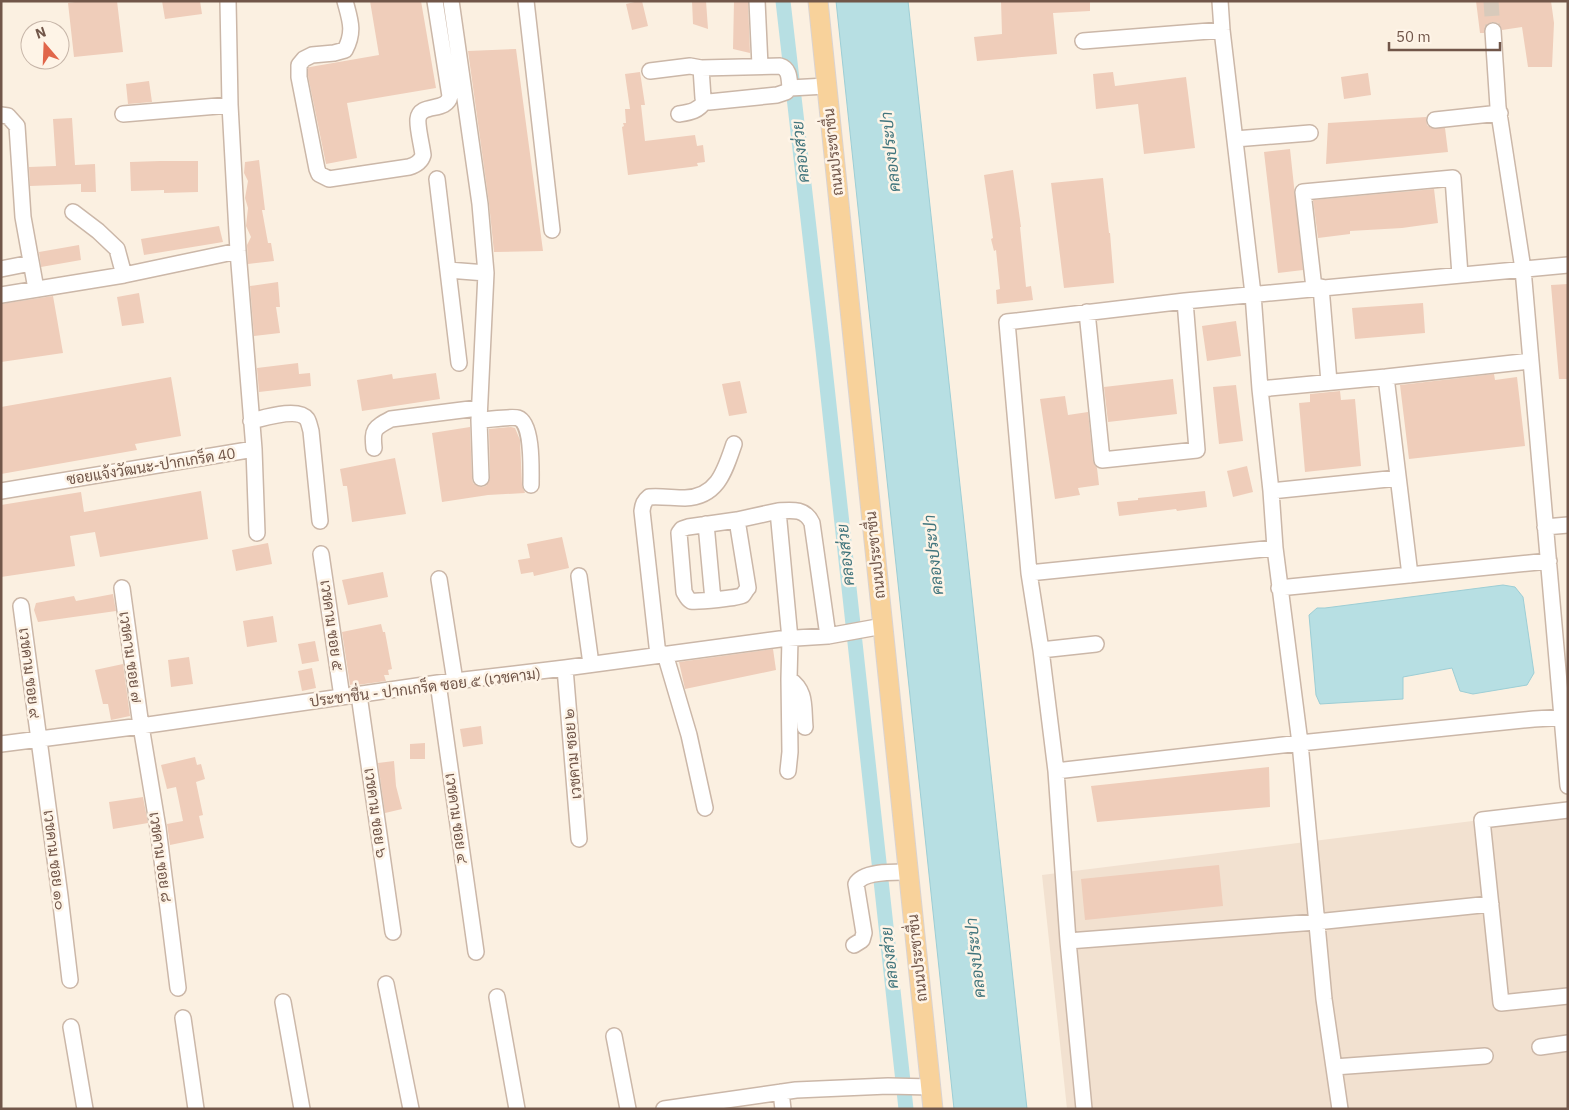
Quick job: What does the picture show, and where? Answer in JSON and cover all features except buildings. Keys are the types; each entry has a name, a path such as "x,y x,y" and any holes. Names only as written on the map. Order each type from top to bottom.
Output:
{"main road":[{"name":"ถนนประชาชื่น","path":"818,1 819,86 877,627 901,872 927,1087 933,1109"}],"street":[{"name":"ซอยแจ้งวัฒนะ-ปากเกร็ด 40","path":"1,491 254,450 238,252 230,105 228,1"},
{"path":"344,1 351,26 350,40 345,50 312,56 304,59 299,65 299,77 317,169 319,174 329,179 414,166 422,158 418,119 421,113 448,103 450,96 435,1"},
{"path":"451,1 480,204 486,273 478,414 481,478"},
{"path":"526,1 552,230"},
{"path":"757,1 760,66"},
{"path":"1220,1 1253,294 1279,588 1300,743 1324,999 1340,1109"},
{"path":"1083,40 1222,30"},
{"path":"1493,31 1500,113 1523,269 1545,527 1565,717 1568,786"},
{"path":"650,70 690,66 701,68 780,66 784,67 788,72 790,88"},
{"path":"701,68 703,98 705,101"},
{"path":"705,101 777,95 786,92 790,88 819,86"},
{"path":"679,114 694,112 705,101"},
{"path":"123,114 230,105"},
{"path":"1435,120 1500,113"},
{"path":"1,115 8,116 17,126 24,217 36,289"},
{"path":"1235,139 1310,133"},
{"path":"1330,382 1303,192 1453,178 1460,275"},
{"path":"437,179 459,363"},
{"path":"72,212 98,230 117,249 124,275"},
{"path":"1,295 124,275 238,252"},
{"path":"1,269 31,263"},
{"path":"1084,1109 1068,941 1056,771 1041,650 1028,574 1007,322 1253,294 1568,266"},
{"path":"448,270 486,273"},
{"path":"1087,312 1102,460 1197,450 1185,301"},
{"path":"1260,389 1531,361"},
{"path":"1386,377 1410,575"},
{"path":"251,421 291,413 301,414 308,420 311,431 320,522"},
{"path":"374,448 372,436 378,426 391,419 478,414 517,417 523,421 528,436 532,485"},
{"path":"705,808 689,735 662,655 642,511 645,500 649,497 685,498 699,496 712,488 723,475 734,444"},
{"path":"254,450 257,533"},
{"path":"1271,491 1398,478"},
{"path":"737,520 748,588 744,594 713,600 691,600 687,597 684,592 679,542 679,533 682,529 778,511 792,510 803,512 809,516 812,523 828,636"},
{"path":"778,511 790,639 788,679 790,752 788,771"},
{"path":"706,524 713,600"},
{"path":"1545,527 1568,525"},
{"path":"1028,574 1275,548"},
{"name":"เวชคาม ซอย ๕","path":"321,554 342,697"},
{"path":"1279,588 1549,561"},
{"path":"579,576 591,664"},
{"path":"439,579 455,681"},
{"name":"เวชคาม ซอย ๗","path":"122,588 141,726"},
{"name":"เวชคาม ซอย ๙","path":"21,606 38,740"},
{"name":"ประชาชื่น - ปากเกร็ด ซอย ๕ (เวชคาม)","path":"1,744 141,726 438,683 790,639 828,636 877,627"},
{"path":"1041,650 1096,644"},
{"name":"เวชคาม ซอย ๒","path":"565,668 579,839"},
{"path":"788,679 800,688 805,727"},
{"name":"เวชคาม ซอย ๔","path":"438,683 476,952"},
{"name":"เวชคาม ซอย ๖","path":"359,695 393,932"},
{"path":"1056,771 1534,718 1565,717"},
{"name":"เวชคาม ซอย ๘","path":"141,726 158,828 178,988"},
{"name":"เวชคาม ซอย ๑๐","path":"38,740 70,980"},
{"path":"1568,810 1482,820 1501,1003 1568,996"},
{"path":"854,945 862,940 864,933 856,884 861,878 867,876 901,872"},
{"path":"1068,941 1316,922 1491,904"},
{"path":"386,984 411,1109"},
{"path":"497,997 518,1109"},
{"path":"283,1002 302,1109"},
{"path":"182,1018 196,1109"},
{"path":"71,1028 85,1109"},
{"path":"614,1036 628,1109"},
{"path":"1540,1047 1568,1043"},
{"path":"1334,1067 1485,1056"},
{"path":"664,1109 698,1106 781,1092 888,1086 927,1087"},
{"path":"781,1092 783,1109"}],"shaded area":[{"path":"1568,809 1568,1109 1067,1109 1042,875"}],"water":[{"name":"คลองประปา","path":"836,1 908,1 1027,1109 954,1109"},
{"path":"1503,585 1515,587 1523,597 1534,673 1527,685 1473,694 1460,691 1452,668 1403,677 1403,699 1320,704 1316,695 1309,615 1317,608"}],"waterway":[{"name":"คลองส่วย","path":"783,1 906,1109"}],"tunnel":[{"path":"1491,1 1493,31"}]}
